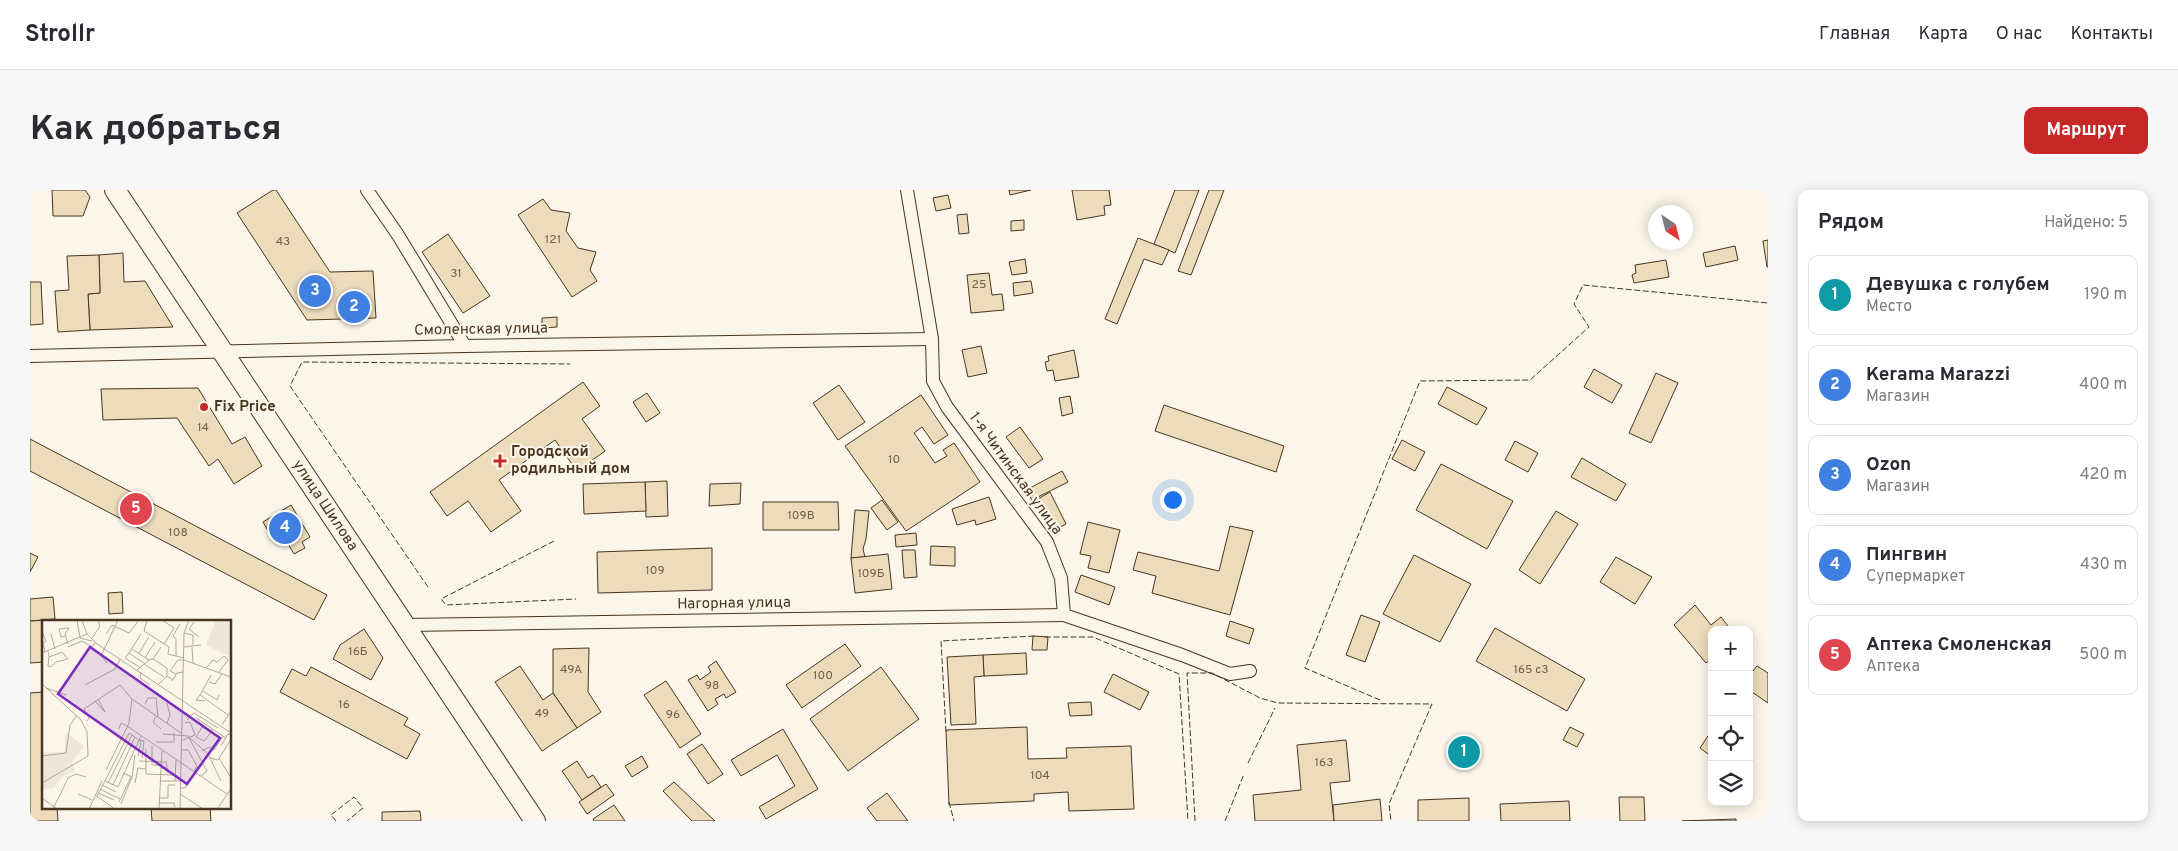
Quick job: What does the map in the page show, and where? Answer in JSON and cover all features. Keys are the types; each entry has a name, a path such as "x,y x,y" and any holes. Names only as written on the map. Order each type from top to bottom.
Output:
{"main road":[{"name":"улица Шилова","path":"115,190 535,821"}],"street":[{"path":"366,190 398,235 465,346"},
{"name":"1-я Читинская улица","path":"907,190 932,339 933,381 947,407 1047,542 1061,578 1064,615"},
{"name":"Смоленская улица","path":"30,356 465,346 932,339"},
{"path":"1064,615 1182,655 1230,674 1250,672"},
{"name":"Нагорная улица","path":"405,624 1064,615"}],"building":[{"path":"52,190 85,190 90,197 83,216 53,216"},
{"path":"273,190 276,190 330,272 373,271 376,318 307,320 237,213"},
{"path":"1009,190 1031,190 1010,195"},
{"path":"1072,190 1109,190 1111,205 1104,206 1105,215 1077,220"},
{"path":"1175,190 1199,190 1175,253 1154,244"},
{"path":"1209,190 1224,190 1191,275 1178,271"},
{"path":"948,195 951,208 936,211 933,198"},
{"path":"543,199 551,210 570,213 566,231 578,248 596,252 590,270 597,281 572,297 518,215"},
{"path":"967,214 969,233 959,234 957,215"},
{"path":"1024,220 1024,230 1011,231 1011,221"},
{"path":"448,234 490,296 463,313 422,252"},
{"path":"1138,238 1169,250 1162,265 1144,259 1117,324 1105,319"},
{"path":"1768,240 1768,267 1767,267 1763,241"},
{"path":"1735,246 1738,260 1706,267 1703,253"},
{"path":"123,253 124,282 145,281 173,327 90,330 88,294 100,293 99,255"},
{"path":"99,255 100,293 88,294 90,330 58,332 55,291 69,290 67,256"},
{"path":"1025,259 1027,273 1012,275 1009,262"},
{"path":"1666,260 1669,277 1634,283 1632,275 1636,273 1635,265"},
{"path":"989,273 992,295 1002,294 1004,310 971,313 967,275"},
{"path":"1031,281 1033,293 1014,296 1013,283"},
{"path":"30,282 41,282 43,324 30,325"},
{"path":"557,317 557,327 542,328 542,318"},
{"path":"981,346 987,373 968,377 962,350"},
{"path":"1074,350 1079,377 1055,381 1053,370 1047,371 1045,362 1049,361 1048,356"},
{"path":"1594,369 1622,385 1612,403 1584,387"},
{"path":"1656,373 1678,383 1651,443 1629,433"},
{"name":"Городской родильный дом","path":"583,382 600,406 582,419 605,451 577,471 555,440 499,480 521,511 491,532 468,501 447,516 430,492"},
{"path":"839,385 865,422 838,440 813,403"},
{"path":"1447,387 1487,408 1477,425 1438,404"},
{"path":"198,388 232,444 245,437 262,466 234,484 218,459 209,466 177,418 103,420 101,389"},
{"path":"647,393 660,413 646,422 633,402"},
{"path":"921,395 948,435 934,444 922,427 914,433 935,463 947,456 943,450 954,443 980,482 906,531 845,446"},
{"path":"1070,396 1073,413 1062,416 1059,398"},
{"path":"1164,405 1284,446 1276,472 1155,431"},
{"path":"1020,427 1043,459 1029,468 1006,437"},
{"path":"30,439 327,595 314,620 30,471"},
{"path":"1402,440 1425,452 1415,471 1392,459"},
{"path":"1515,441 1538,453 1528,472 1505,460"},
{"path":"1582,458 1626,484 1616,501 1571,477"},
{"path":"1441,464 1513,501 1487,549 1416,510"},
{"path":"1062,471 1068,482 1032,500 1026,490"},
{"path":"667,481 668,516 646,517 645,482"},
{"path":"645,482 646,511 584,514 583,484"},
{"path":"741,483 740,504 709,506 710,484"},
{"path":"1050,492 1066,524 1052,531 1036,500"},
{"path":"989,497 996,519 976,525 975,520 957,525 952,509"},
{"path":"882,500 898,522 887,530 871,508"},
{"path":"763,502 838,502 839,530 763,530"},
{"path":"291,505 310,537 302,542 305,548 294,554 282,534 273,539 263,522"},
{"path":"855,510 869,511 863,549 865,557 851,558"},
{"path":"1556,511 1578,524 1540,584 1519,570"},
{"path":"1088,522 1120,530 1109,573 1088,568 1091,556 1080,554"},
{"path":"1230,526 1253,531 1230,615 1152,593 1156,576 1133,570 1138,552 1219,571"},
{"path":"916,533 917,545 896,547 895,535"},
{"path":"931,546 955,547 955,566 930,565"},
{"path":"712,548 712,590 598,593 597,552"},
{"path":"902,550 915,550 917,577 904,578"},
{"path":"30,553 38,557 30,572"},
{"path":"888,554 892,589 855,593 851,558"},
{"path":"1414,555 1471,584 1440,642 1383,614"},
{"path":"1616,557 1652,577 1635,604 1600,582"},
{"path":"1081,575 1115,587 1109,605 1075,592"},
{"path":"122,592 123,613 109,614 108,593"},
{"path":"53,597 55,619 30,621 30,599"},
{"path":"1695,605 1711,625 1721,617 1728,626 1708,626 1708,661 1706,663 1674,625"},
{"path":"1361,615 1380,622 1365,662 1346,655"},
{"path":"42,620 42,662 30,663 30,621"},
{"path":"1230,621 1254,629 1249,644 1226,636"},
{"path":"1495,628 1585,679 1567,711 1476,661"},
{"path":"364,629 383,658 371,680 333,659 340,645"},
{"path":"1033,636 1048,637 1047,650 1032,650"},
{"path":"845,644 861,666 802,708 786,685"},
{"path":"589,648 588,692 601,712 577,728 553,693 553,649"},
{"path":"1026,653 1027,674 984,676 983,655"},
{"path":"983,655 984,676 974,677 976,724 951,725 947,657"},
{"path":"716,661 736,692 726,698 724,694 715,699 718,704 708,711 688,680 697,675 700,680 711,672 708,667"},
{"path":"520,666 543,700 553,693 577,728 542,751 495,682"},
{"path":"1757,666 1768,673 1768,703 1753,693 1753,671"},
{"path":"311,667 408,718 404,725 420,734 407,759 280,692 292,669 306,676"},
{"path":"881,667 919,719 848,771 810,719"},
{"path":"1113,674 1149,692 1140,710 1104,692"},
{"path":"666,681 701,734 680,748 644,695"},
{"path":"42,692 42,808 57,808 58,821 30,821 30,693"},
{"path":"1091,702 1092,715 1070,716 1068,703"},
{"path":"1027,727 1028,759 1067,758 1066,748 1131,746 1134,809 1069,811 1068,792 1034,794 1034,801 949,805 946,730"},
{"path":"1570,727 1584,734 1577,747 1563,740"},
{"path":"783,729 818,789 766,819 759,807 795,786 777,755 741,776 731,760"},
{"path":"1708,736 1708,754 1700,748"},
{"path":"1346,740 1350,781 1330,783 1334,821 1255,821 1253,795 1301,790 1297,745"},
{"path":"702,744 723,774 708,784 687,754"},
{"path":"642,756 648,767 632,777 625,766"},
{"path":"577,761 588,778 593,775 601,787 582,800 562,771"},
{"path":"674,782 715,821 692,821 663,791"},
{"path":"606,784 614,795 587,814 579,802"},
{"path":"887,793 908,821 877,821 867,808"},
{"path":"1619,797 1644,797 1645,821 1620,821"},
{"path":"1469,798 1469,821 1418,821 1418,800"},
{"path":"1380,799 1382,821 1334,821 1333,805"},
{"path":"1569,801 1570,821 1501,821 1500,804"},
{"path":"614,805 625,821 594,821 593,819"},
{"path":"151,808 210,808 211,821 152,821"},
{"path":"420,811 421,821 382,821 382,812"},
{"path":"1736,819 1736,821 1682,821"}],"fence":[{"path":"1380,700 1305,668 1420,381 1530,380 1589,327 1574,304 1583,285 1768,303"},
{"path":"428,587 290,386 302,362 570,364"},
{"path":"554,541 441,599 446,605 576,599"},
{"path":"946,732 941,641 1035,636"},
{"path":"1045,637 1093,637 1179,674 1188,821"},
{"path":"1195,821 1187,673 1212,673 1260,698 1278,703 1432,704 1389,804 1391,821"},
{"path":"1248,763 1275,708"},
{"path":"1225,821 1244,774"},
{"path":"336,821 331,815 354,797 363,808 347,821"},
{"path":"949,802 954,821"}],"place":[{"name":"Ozon","path":"315,291"},
{"name":"Kerama Marazzi","path":"354,307"},
{"name":"Fix Price","path":"204,407"},
{"name":"Городской родильный дом","path":"500,461"},
{"name":"Аптека Смоленская","path":"136,509"},
{"name":"Пингвин","path":"285,528"},
{"name":"Девушка с голубем","path":"1464,752"}]}
